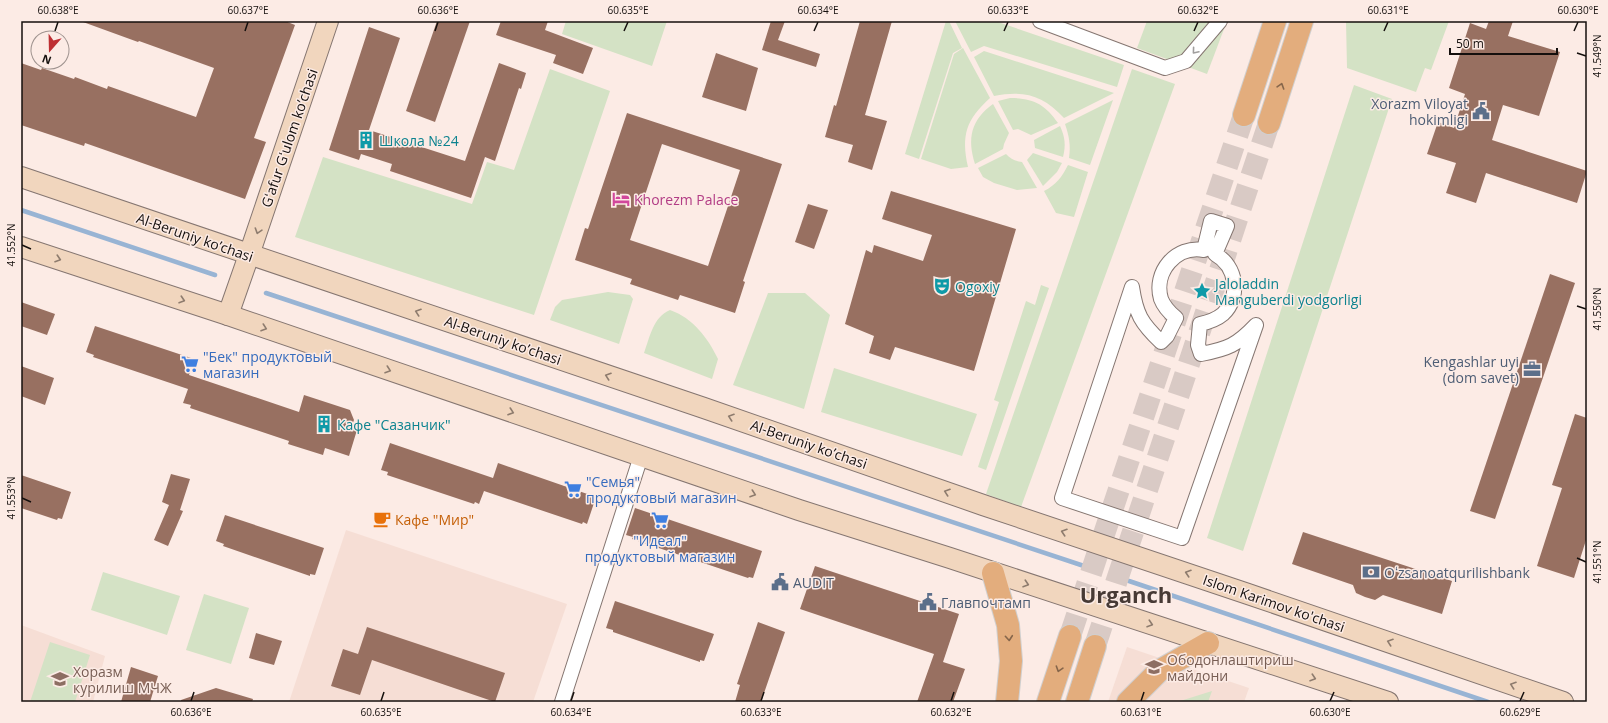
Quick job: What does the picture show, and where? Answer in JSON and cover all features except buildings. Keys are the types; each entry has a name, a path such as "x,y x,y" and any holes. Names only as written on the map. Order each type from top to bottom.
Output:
{"main road":[{"name":"Gʻafur Gʻulom ko’chasi","path":"228,315 327,21"},
{"path":"1244,115 1275,21"},
{"path":"1269,123 1302,21"},
{"name":"Al-Beruniy ko’chasi","path":"21,177 704,408 983,505"},
{"path":"21,247 228,315 800,510 1388,702"},
{"name":"Islom Karimov ko'chasi","path":"983,505 1256,596 1563,702"},
{"path":"994,573 1008,625 1011,661 1008,702"},
{"path":"1048,702 1070,636"},
{"path":"1128,702 1159,671 1208,643"},
{"path":"1077,702 1095,646"}],"street":[{"path":"1040,21 1165,68 1186,61 1220,21"},
{"path":"1211,220 1227,226 1215,254 1229,267 1234,279 1234,292 1231,304 1223,314 1212,321 1200,324 1198,345 1201,354 1222,350 1228,347 1241,340 1256,325 1182,538 1062,498 1132,287 1136,308 1139,315 1146,327 1161,342 1167,336 1176,318 1167,310 1162,299 1159,287 1161,275 1166,265 1175,256 1186,251 1198,249 1204,250 1211,220"},
{"path":"562,702 641,456"}],"shaded area":[{"path":"346,530 567,604 533,702 289,702"},
{"name":"Хоразм курилиш МЧЖ","path":"21,625 105,656 93,702 21,702"},
{"name":"Ободонлаштириш майдони","path":"1127,647 1249,688 1244,702 1108,702"}],"green space":[{"path":"566,21 667,21 652,66 562,34"},
{"path":"946,21 949,21 962,48 953,53 919,159 905,154"},
{"path":"955,21 995,21 1124,65 1117,87 984,46 971,52"},
{"path":"1147,21 1227,21 1207,74 1137,48"},
{"path":"1346,21 1449,21 1431,70 1425,68 1416,92 1347,68"},
{"path":"963,48 990,98 975,114 967,129 965,146 968,167 951,169 921,159 954,54"},
{"path":"984,51 1114,93 1064,118 1041,99 1032,96 1024,94 1005,94 994,96 974,57"},
{"path":"550,69 610,91 534,315 295,237 323,157 472,204 487,162 514,170"},
{"path":"1132,69 1175,84 1021,507 986,494"},
{"path":"1354,85 1392,99 1243,551 1207,538"},
{"path":"1010,98 1025,99 1038,103 1053,116 1058,123 1031,135 1018,129 1013,130 998,101"},
{"path":"1113,100 1090,165 1069,158 1070,149 1065,124"},
{"path":"993,104 1009,133 1003,149 975,164 971,146 973,130 980,116"},
{"path":"1060,126 1064,141 1063,157 1035,148 1034,140"},
{"path":"1033,153 1062,163 1057,172 1043,186 1027,160"},
{"path":"1006,154 1013,160 1022,162 1037,188 1017,190 994,183 983,177 978,168"},
{"path":"1068,165 1088,172 1074,217 1056,213 1044,191 1058,180"},
{"path":"1041,285 1049,288 986,470 978,467 999,402 994,400 1026,301 1035,305"},
{"path":"608,292 630,295 633,299 619,344 550,320 555,307 562,300"},
{"path":"768,293 805,293 830,315 804,409 733,385"},
{"path":"670,310 693,323 710,344 718,359 712,379 644,353 650,334 656,322 664,313"},
{"path":"834,368 977,414 962,456 821,412"},
{"path":"103,572 180,596 167,635 91,610"},
{"path":"204,594 249,608 231,664 186,650"},
{"path":"50,642 90,655 75,702 30,702"},
{"path":"1212,691 1208,702 1177,702"}],"waterway":[{"path":"21,210 215,275"},
{"path":"266,293 1084,566"},
{"path":"1129,581 1488,702"}],"tunnel":[{"path":"1070,636 1244,115"},
{"path":"1095,646 1269,123"}],"place":[{"name":"Xorazm Viloyat hokimligi","path":"1481,111"},
{"name":"Школа №24","path":"366,140"},
{"name":"Khorezm Palace","path":"621,199"},
{"name":"Ogoxiy","path":"942,286"},
{"name":"Jaloladdin Manguberdi yodgorligi","path":"1202,291"},
{"name":"\"Бек\" продуктовый магазин","path":"190,364"},
{"name":"Kengashlar uyi (dom savet)","path":"1532,369"},
{"name":"Кафе \"Сазанчик\"","path":"324,424"},
{"name":"\"Семья\" продуктовый магазин","path":"573,489"},
{"name":"Кафе \"Мир\"","path":"382,519"},
{"name":"\"Идеал\" продуктовый магазин","path":"660,520"},
{"name":"Oʻzsanoatqurilishbank","path":"1371,572"},
{"name":"AUDIT","path":"780,582"},
{"name":"Главпочтамп","path":"928,602"},
{"name":"Ободонлаштириш майдони","path":"1154,667"},
{"name":"Хоразм курилиш МЧЖ","path":"60,679"}],"district":[{"name":"Urganch","path":"1126,594"}]}
